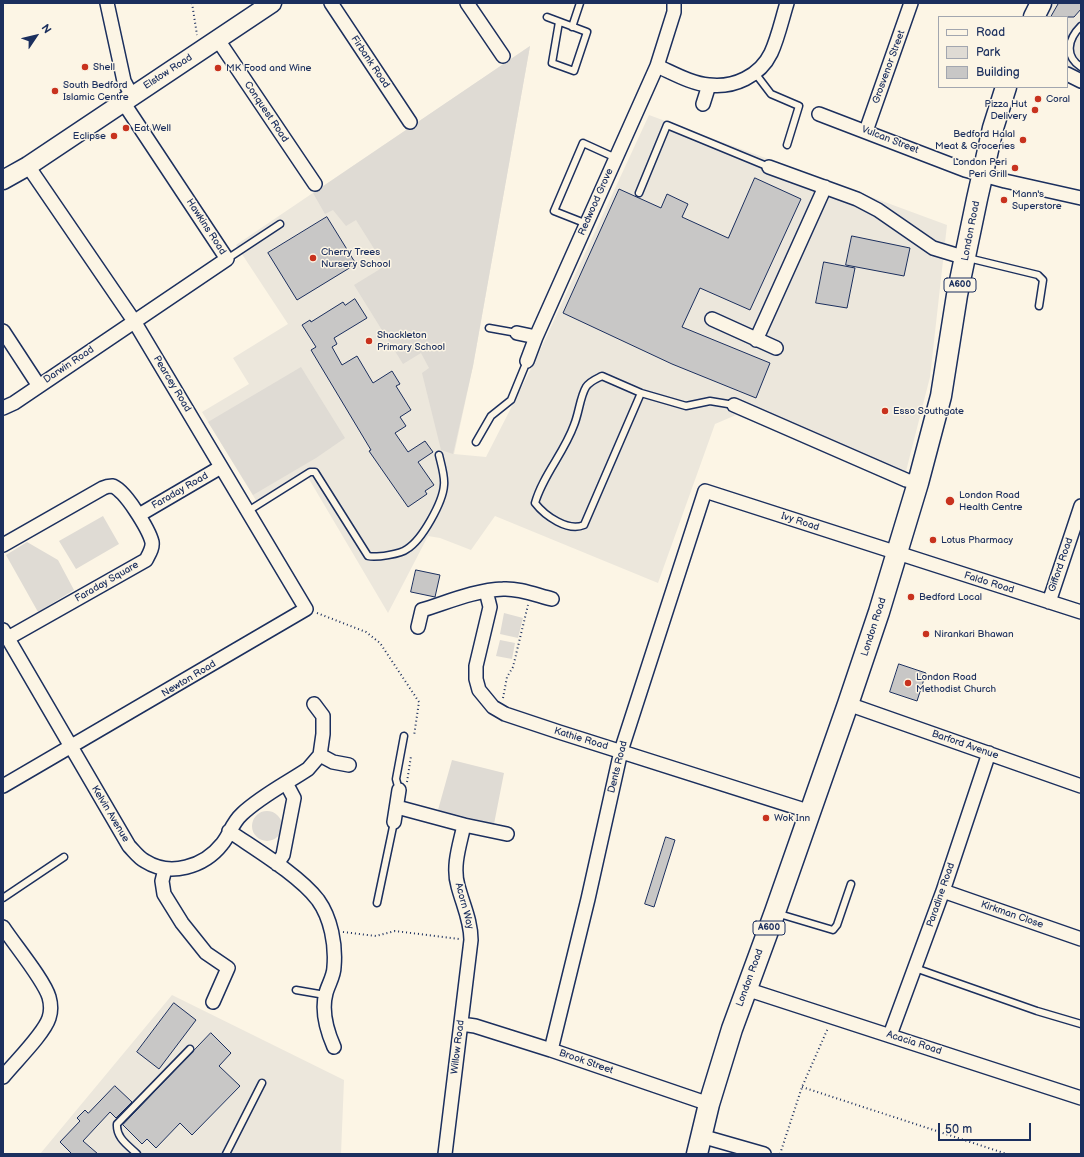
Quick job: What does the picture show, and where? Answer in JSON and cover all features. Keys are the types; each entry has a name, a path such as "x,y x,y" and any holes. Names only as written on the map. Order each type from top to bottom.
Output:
{"main road":[{"path":"1034,16 1040,3"},
{"name":"London Road","path":"699,1145 709,1104 732,1029 811,812 848,704 918,483 941,396 957,295 998,109 1006,88"}],"street":[{"name":"Hawkins Road","path":"107,3 128,99 227,259 134,321"},
{"name":"Elstow Road","path":"3,180 28,166 272,3"},
{"name":"Firbank Road","path":"331,3 410,122"},
{"path":"467,3 502,56"},
{"name":"Redwood Grove","path":"527,362 536,337 657,66 674,12 674,3"},
{"path":"657,66 708,85 728,85 744,80 755,73 763,65 771,53 787,3"},
{"name":"Grosvenor Street","path":"866,131 911,3"},
{"name":"Conquest Road","path":"218,40 315,184"},
{"path":"1068,74 1081,81"},
{"path":"703,104 708,85"},
{"name":"Vulcan Street","path":"819,114 983,175 1081,198"},
{"name":"Pearcey Road","path":"28,166 134,321 306,609"},
{"path":"769,167 857,199 878,210 939,251 966,258"},
{"path":"756,340 825,187"},
{"path":"712,319 776,348"},
{"name":"Darwin Road","path":"3,408 14,403 134,321"},
{"path":"3,331 39,386"},
{"path":"517,333 536,337"},
{"path":"734,405 892,474 918,483"},
{"name":"Faraday Road","path":"139,515 221,467"},
{"name":"Faraday Square","path":"3,545 102,488 113,486 123,492 139,515 152,542 146,560 6,634"},
{"name":"Ivy Road","path":"704,490 896,554"},
{"name":"Dents Road","path":"551,1050 588,899 621,751 704,490"},
{"name":"Gifford Road","path":"1049,602 1081,506"},
{"name":"Faldo Road","path":"896,554 1081,612"},
{"path":"418,627 422,610 486,591 503,588 531,593 552,599"},
{"name":"Kathie Road","path":"486,591 490,607 476,666 476,679 479,690 486,701 500,711 559,732 811,812"},
{"name":"Newton Road","path":"3,786 71,748 306,609"},
{"name":"Kelvin Avenue","path":"6,634 129,846 145,861 165,869 181,869 195,864 223,844 228,831 243,812 308,769 320,755"},
{"path":"314,704 323,716 320,755 333,762 350,766"},
{"name":"Barford Avenue","path":"848,704 1081,786"},
{"name":"Paradine Road","path":"890,1035 943,891 989,753"},
{"path":"277,864 283,855 294,798 286,783"},
{"path":"394,822 399,790"},
{"path":"397,807 464,825 507,834"},
{"name":"Acorn Way","path":"464,825 456,863 457,885 472,926 472,940"},
{"path":"228,831 277,864 309,890 318,901 327,918 334,945 334,969 326,995 326,1023 334,1047"},
{"path":"165,869 162,881 164,894 182,923 206,953 228,968 213,1002"},
{"name":"Kirkman Close","path":"943,891 1081,939"},
{"path":"3,927 41,982 49,996 51,1008 48,1020 41,1031 3,1077"},
{"name":"Willow Road","path":"445,1154 472,940"},
{"name":"Acacia Road","path":"746,988 833,1018 890,1035 1081,1098"},
{"name":"Brook Street","path":"461,1024 475,1026 551,1050 709,1104"},
{"path":"699,1145 764,1154"}],"lane":[{"path":"572,27 580,3"},
{"path":"547,17 587,32 574,71 552,63 559,22"},
{"path":"1081,26 1073,34 1069,46 1071,57 1081,67"},
{"path":"755,73 771,94 799,106 787,145"},
{"path":"639,193 667,125 769,167"},
{"path":"587,224 554,211 580,150 584,143 616,158"},
{"path":"227,259 280,224"},
{"path":"966,258 1038,275 1043,280 1039,306"},
{"path":"489,328 517,333"},
{"path":"476,442 491,416 511,400 527,362"},
{"path":"641,393 584,525 578,527 560,522 542,513 535,503 538,491 561,454 574,426 586,387 591,382 602,376 641,393 686,406 710,401 734,405"},
{"path":"248,511 310,472 315,472 368,556 374,557 403,551 413,544 436,512 444,484 439,454"},
{"path":"399,790 396,779 404,736"},
{"path":"377,903 394,822"},
{"path":"3,898 64,857"},
{"path":"775,912 832,930 837,925 851,884"},
{"path":"915,968 1037,1011 1081,1024"},
{"path":"296,990 326,995"},
{"path":"137,1154 120,1137 116,1131 117,1124 190,1049"},
{"path":"226,1154 262,1083"}],"path":[{"path":"192,3 199,52"},
{"path":"500,711 507,677 513,667 531,593"},
{"path":"306,609 366,632 380,643 419,702 413,739"},
{"path":"399,790 406,790 411,754"},
{"path":"330,930 376,936 395,931 472,940"},
{"path":"780,1154 802,1086 833,1018"},
{"path":"802,1086 1007,1154"}],"shaded area":[{"path":"1051,3 1081,3 1081,73 1068,66 1068,16 1044,16"},
{"path":"530,46 473,366 454,454 486,457 538,355 649,115 947,225 930,377 903,483 736,415 715,424 658,583 495,516 471,550 440,538 428,536 388,613 306,474 257,502 202,412 249,384 233,358 288,324 236,245"},
{"path":"172,995 344,1080 341,1154 40,1154"}],"green space":[{"path":"530,46 473,366 453,454 441,450 422,373 429,368 421,353 403,364 354,285 385,266 356,220 346,226 333,210 325,214 313,193"},
{"path":"301,367 345,438 316,458 253,495 208,422"},
{"path":"103,516 119,544 76,569 59,541"},
{"path":"27,542 58,560 74,590 38,612 6,555"},
{"path":"504,613 523,618 518,638 500,634"},
{"path":"500,640 515,643 512,659 496,656"},
{"path":"452,760 504,773 494,824 438,810"},
{"path":"267,811 278,815 282,826 278,837 267,841 256,837 252,826 256,815"}],"building":[{"path":"1059,3 1081,3 1081,9 1074,17 1052,16"},
{"path":"755,178 801,199 750,310 700,288 682,327 770,363 756,398 672,364 563,313 619,189 661,208 667,194 688,204 682,217 728,238"},
{"path":"327,217 356,264 297,300 268,253"},
{"path":"852,236 910,248 904,276 846,265"},
{"path":"824,262 855,268 847,308 816,303"},
{"path":"355,299 367,318 334,338 337,344 332,347 342,365 357,356 373,383 392,371 400,384 396,386 411,410 400,417 406,426 395,433 408,452 425,441 433,452 418,462 434,485 425,491 427,494 408,507 369,451 371,450 311,350 316,347 302,325 310,320 311,322 343,302 345,305"},
{"path":"416,570 440,575 435,597 411,592"},
{"name":"London Road Methodist Church","path":"899,664 926,673 917,701 890,692"},
{"path":"666,837 675,840 654,907 645,904"},
{"path":"174,1003 196,1020 159,1069 137,1052"},
{"path":"211,1033 231,1053 219,1066 240,1086 192,1135 180,1123 156,1148 147,1139 142,1144 123,1125"},
{"path":"115,1086 132,1102 116,1118 110,1112 83,1141 98,1154 72,1154 60,1142 80,1121 77,1118 85,1110 88,1113"}],"place":[{"name":"Shell","path":"85,67"},
{"name":"MK Food and Wine","path":"218,68"},
{"name":"South Bedford Islamic Centre","path":"55,91"},
{"name":"Coral","path":"1038,99"},
{"name":"Pizza Hut Delivery","path":"1035,110"},
{"name":"Eat Well","path":"126,128"},
{"name":"Eclipse","path":"114,136"},
{"name":"Bedford Halal Meat & Groceries","path":"1023,140"},
{"name":"London Peri Peri Grill","path":"1015,168"},
{"name":"Mann's Superstore","path":"1004,200"},
{"name":"Cherry Trees Nursery School","path":"313,258"},
{"name":"Shackleton Primary School","path":"369,341"},
{"name":"Esso Southgate","path":"885,411"},
{"name":"London Road Health Centre","path":"950,501"},
{"name":"Lotus Pharmacy","path":"933,540"},
{"name":"Bedford Local","path":"911,597"},
{"name":"Nirankari Bhawan","path":"926,634"},
{"name":"London Road Methodist Church","path":"908,683"},
{"name":"Wok Inn","path":"766,818"}]}
